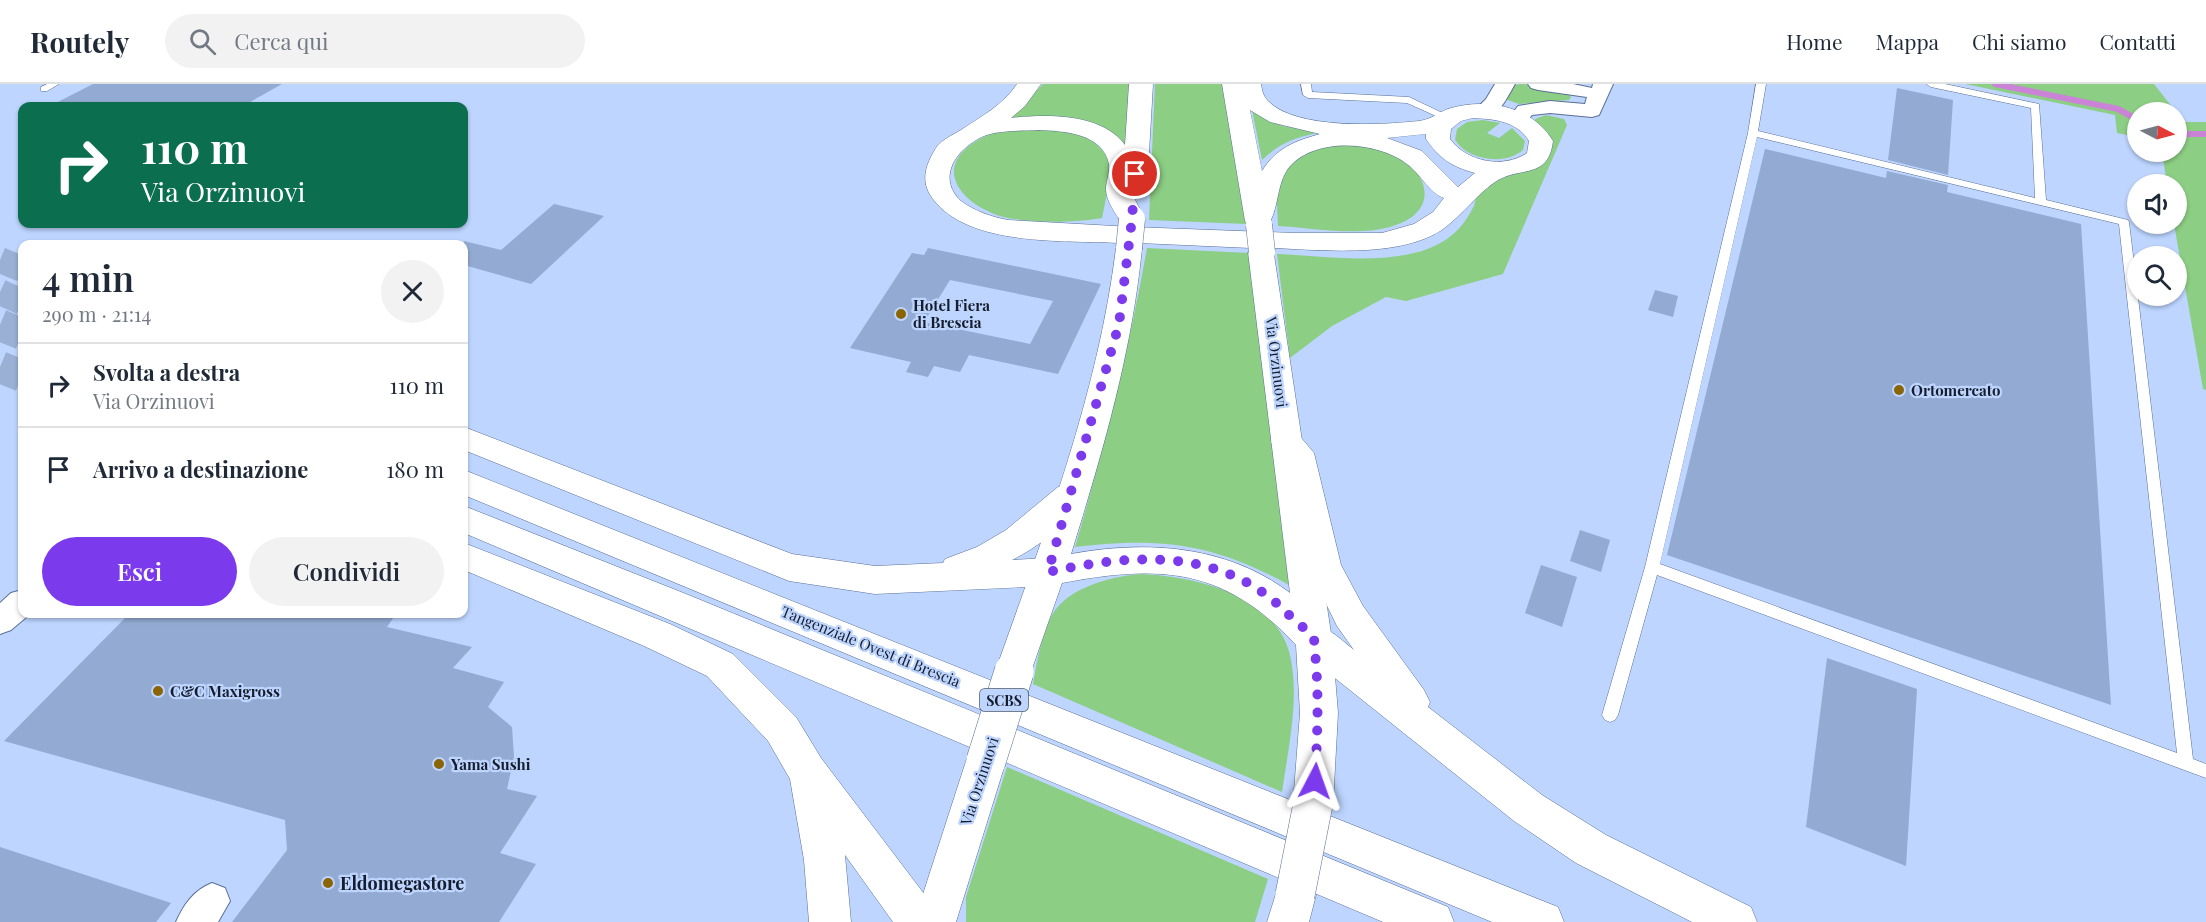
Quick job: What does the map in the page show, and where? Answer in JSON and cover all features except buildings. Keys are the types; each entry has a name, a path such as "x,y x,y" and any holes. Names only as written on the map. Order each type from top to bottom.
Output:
{"main road":[{"path":"1029,84 1017,101 949,148 941,159 937,182 942,194 966,216 1008,228 1357,243 1403,237 1423,230 1442,217 1448,200 1446,136 1462,113 1484,111 1518,119 1536,131 1542,147 1536,158 1488,175 1448,200"},
{"name":"Via Orzinuovi","path":"935,922 1048,572 1119,324 1132,219 1141,84"},
{"name":"Via Orzinuovi","path":"1234,84 1260,233 1314,640 1319,713 1313,804 1292,909"},
{"path":"1249,84 1252,96 1260,107 1289,121 1319,128 1416,130 1446,136 1481,167 1514,167"},
{"path":"978,130 1010,123 1049,122 1066,124 1096,135 1107,142 1119,157 1121,163 1119,192 1132,219"},
{"path":"1260,233 1272,176 1289,154 1317,142 1446,136"},
{"path":"1362,140 1413,156 1426,166 1448,200"},
{"path":"468,440 789,567 875,580 921,580 1048,572 1125,558 1189,562 1221,570 1277,602 1314,640 1528,808 1591,849 1736,922"},
{"path":"1287,442 1298,453 1324,565 1350,616 1413,705 1460,756"},
{"name":"Tangenziale Ovest di Brescia","path":"468,484 1543,922"},
{"path":"921,580 985,560 1023,539 1044,523 1070,496"},
{"name":"SCBS","path":"468,521 1433,922"},
{"path":"468,558 657,635 720,665 782,729 807,771 919,922"},
{"path":"807,771 825,860 830,922"}],"street":[{"path":"1484,111 1494,103 1504,84"},
{"path":"1538,84 1598,96"},
{"path":"1518,119 1525,110 1540,106 1565,106 1598,96"},
{"path":"0,621 18,605"}],"lane":[{"path":"44,89 54,84"},
{"path":"1306,84 1308,94 1409,100 1446,136"},
{"path":"1610,715 1652,567 1753,133 1761,84"},
{"path":"1931,84 2036,106 2041,203"},
{"path":"1753,133 2124,222 2186,764"},
{"path":"1652,567 2206,771"}],"green space":[{"path":"1043,84 1130,84 1126,152 1114,138 1011,118"},
{"path":"1155,84 1222,84 1246,224 1149,220"},
{"path":"1965,84 2154,84 2168,102 2127,102 2127,135 2117,133 2115,115"},
{"path":"1514,85 1537,85 1569,94 1571,97 1569,100 1519,104 1505,99"},
{"path":"1252,110 1283,126 1324,132 1290,141 1262,160"},
{"path":"1546,115 1564,119 1567,125 1503,274 1406,301 1386,297 1332,326 1290,358 1277,254 1344,258 1392,257 1435,246 1462,225 1474,206 1478,193 1490,183 1537,166 1535,119"},
{"path":"1483,120 1500,123 1487,133 1499,138 1512,128 1525,141 1523,150 1515,155 1497,159 1477,156 1461,147 1455,140 1457,129 1467,122"},
{"path":"2187,122 2206,122 2206,390 2203,389 2187,298 2187,246 2178,246 2176,234 2187,234 2187,174 2165,174 2164,162 2187,162"},
{"path":"1018,127 1072,132 1093,142 1103,151 1113,163 1102,218 1049,222 1008,218 983,209 962,192 956,182 954,171 964,150 987,135"},
{"path":"1336,145 1380,150 1407,163 1416,172 1425,192 1423,203 1417,212 1408,220 1393,226 1365,231 1278,226 1276,182 1300,153"},
{"path":"1147,248 1249,253 1289,585 1235,560 1185,546 1134,543 1075,547 1115,399"},
{"path":"1140,574 1185,579 1232,593 1253,605 1270,619 1284,638 1291,660 1294,692 1292,726 1282,792 1033,684 1039,652 1055,610 1075,593 1087,587 1114,578"},
{"path":"1007,767 1268,879 1255,922 966,922 966,897"}],"waterway":[{"path":"1995,84 2118,109 2127,114"},
{"path":"2187,134 2206,134"}],"tunnel":[{"path":"0,260 18,267"},
{"path":"0,292 18,300"},
{"path":"0,325 18,332"},
{"path":"0,367 18,374"}],"place":[{"name":"Hotel Fiera di Brescia","path":"901,314"},
{"name":"Ortomercato","path":"1899,390"},
{"name":"C&C Maxigross","path":"158,691"},
{"name":"Yama Sushi","path":"439,764"},
{"name":"Eldomegastore","path":"328,883"}],"route":[{"path":"1135,174 1129,248 1119,324 1048,572 1125,558 1189,562 1221,570 1277,602 1314,640 1319,713 1315,781"}]}
